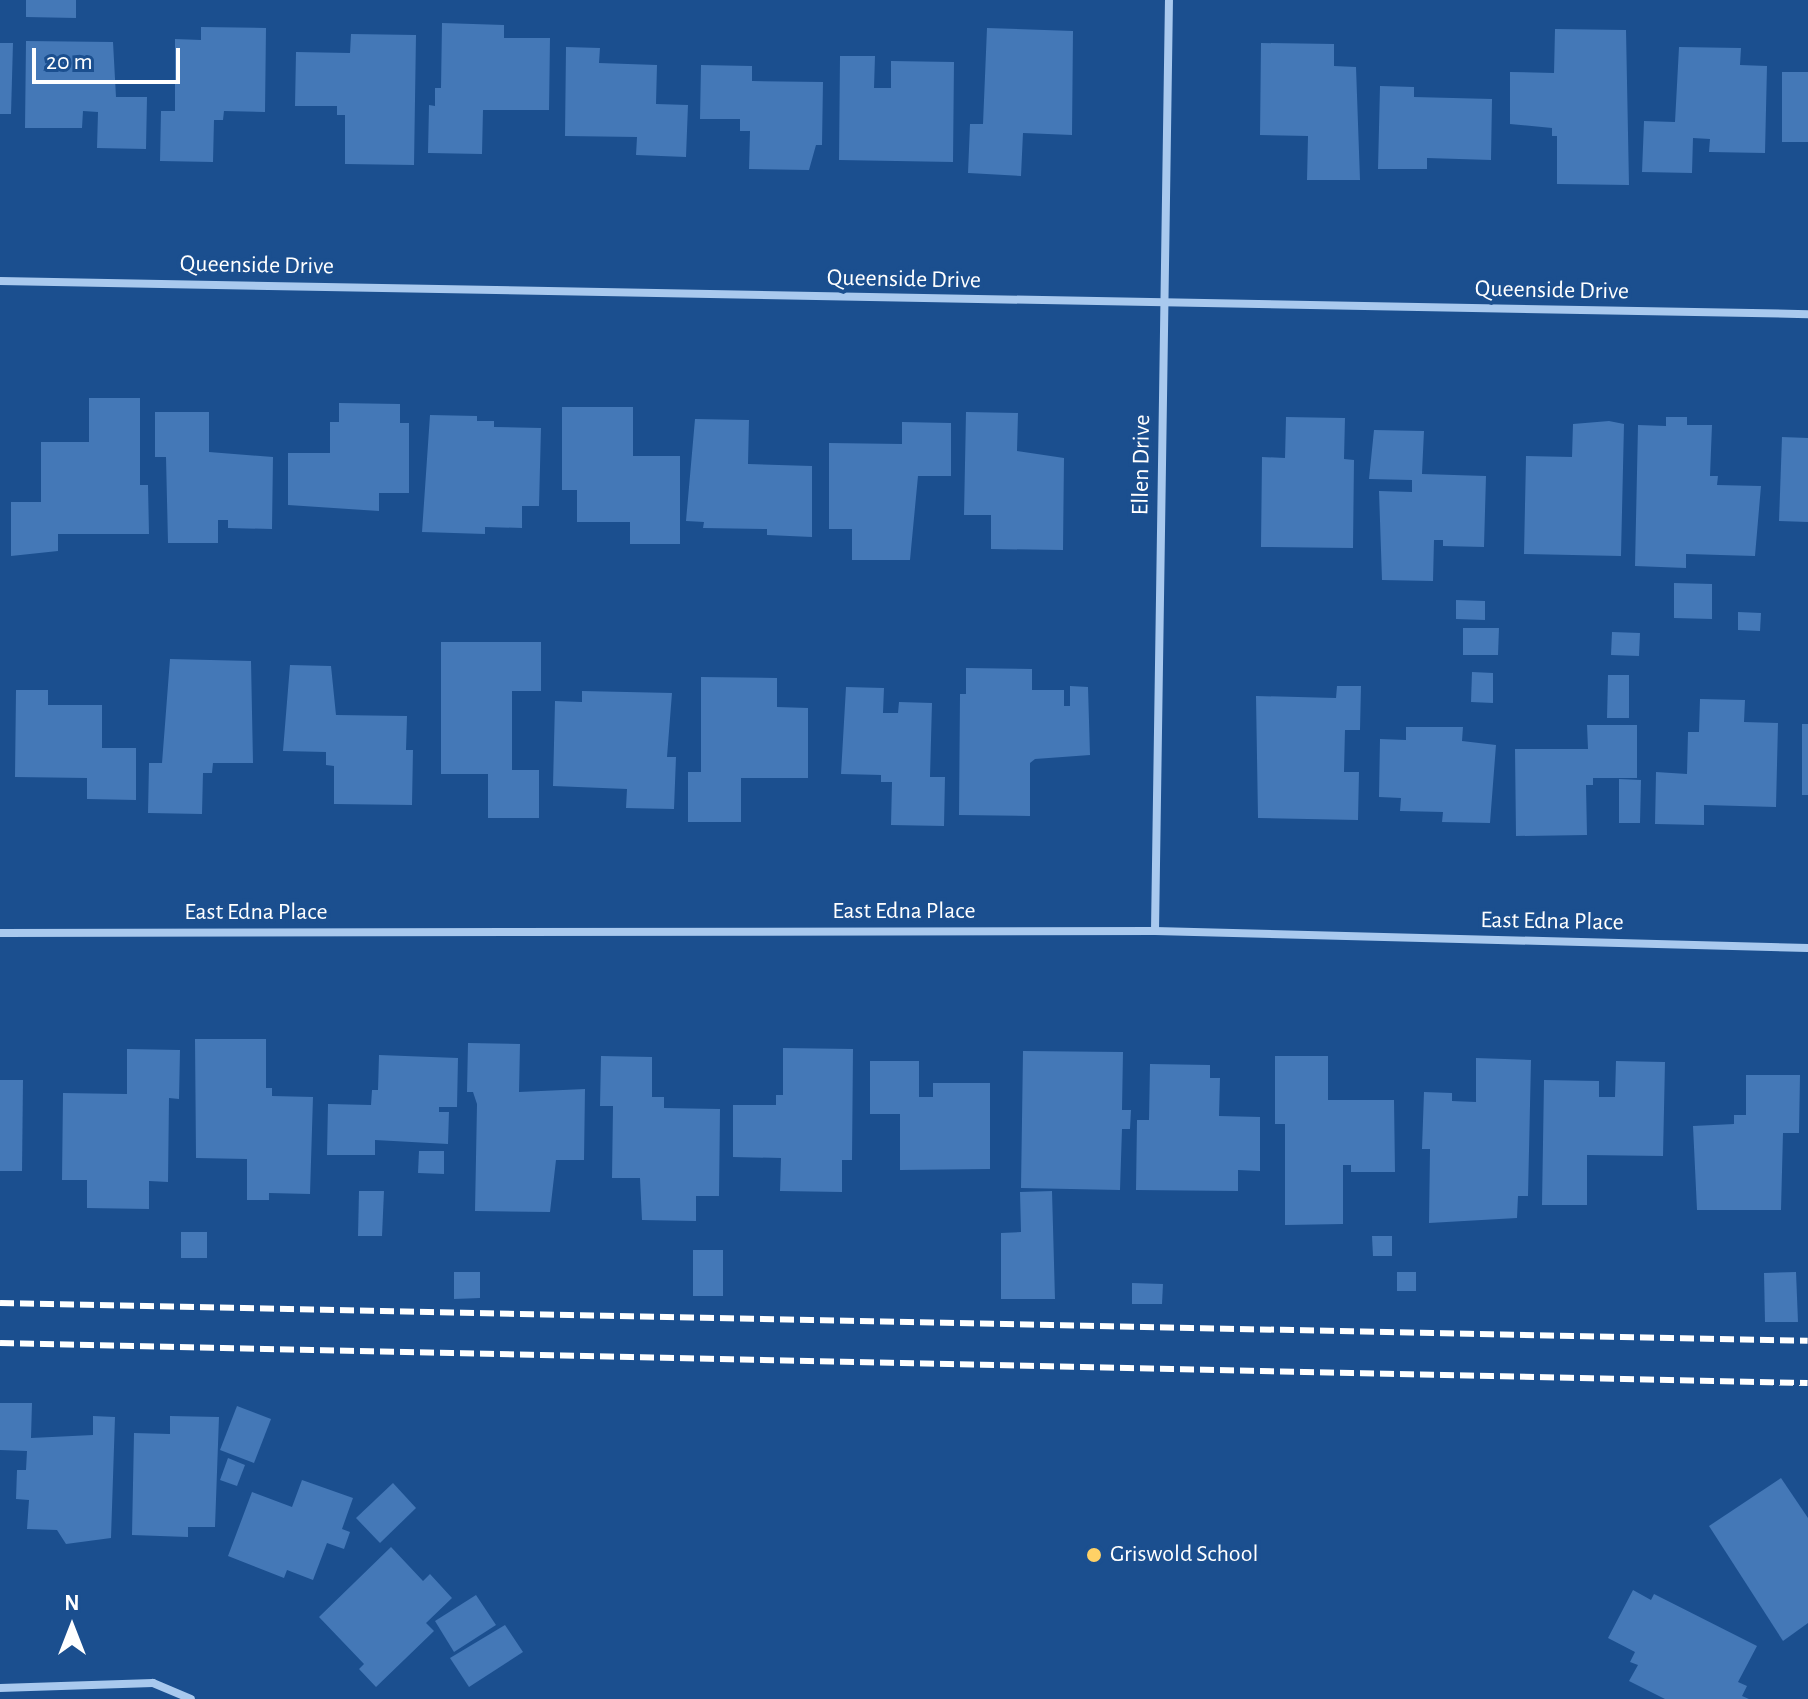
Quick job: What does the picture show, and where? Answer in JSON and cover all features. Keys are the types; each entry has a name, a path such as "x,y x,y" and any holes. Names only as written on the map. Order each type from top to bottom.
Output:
{"street":[{"name":"Ellen Drive","path":"1155,931 1169,0"},
{"name":"Queenside Drive","path":"0,281 1164,306 1808,314"},
{"name":"East Edna Place","path":"0,933 1155,931 1808,948"},
{"path":"0,1688 153,1683 191,1699"}],"building":[{"path":"26,0 76,0 76,18 26,17"},
{"path":"442,23 504,25 504,38 550,38 549,110 483,110 482,154 428,153 429,105 435,106 435,88 441,88"},
{"path":"201,27 266,28 265,112 224,111 223,120 214,120 213,162 160,161 161,111 175,111 175,39 201,40"},
{"path":"987,28 1073,31 1072,135 1023,133 1021,176 968,173 970,124 983,124"},
{"path":"1555,29 1626,30 1629,185 1557,184 1557,136 1552,136 1552,128 1510,124 1510,72 1554,73"},
{"path":"351,34 416,35 414,165 345,164 345,115 337,115 337,106 295,106 296,52 350,53"},
{"path":"26,41 113,42 116,97 147,97 146,149 97,148 98,112 83,111 82,128 25,128"},
{"path":"0,43 13,43 11,114 0,114"},
{"path":"1261,43 1334,44 1334,66 1356,67 1360,180 1307,180 1308,136 1260,135"},
{"path":"566,47 600,48 599,63 657,65 656,104 688,105 686,157 636,155 637,137 565,136"},
{"path":"1679,47 1741,48 1740,65 1767,66 1765,153 1709,152 1710,139 1693,138 1692,173 1642,172 1644,121 1675,122"},
{"path":"840,56 875,56 874,88 891,88 891,61 954,62 953,162 839,160"},
{"path":"701,65 752,66 752,81 823,82 822,145 816,145 809,170 749,169 750,131 740,131 740,119 700,119"},
{"path":"1782,72 1808,72 1808,142 1782,142"},
{"path":"1380,86 1414,87 1414,97 1492,99 1491,160 1427,158 1427,169 1378,169"},
{"path":"89,398 140,398 140,485 148,485 149,534 58,534 58,551 11,556 11,502 41,502 41,442 89,442"},
{"path":"339,403 400,404 400,423 409,423 409,493 379,493 379,511 288,505 288,453 330,453 330,422 339,422"},
{"path":"562,407 633,407 633,456 680,456 680,544 630,544 630,522 577,522 577,490 562,490"},
{"path":"155,412 209,412 209,452 273,457 272,529 228,528 228,520 218,520 218,543 168,543 166,457 155,457"},
{"path":"966,412 1018,413 1017,451 1064,458 1063,550 991,549 991,515 964,515"},
{"path":"430,415 477,416 477,421 494,421 494,427 541,428 539,506 522,506 522,528 485,527 485,534 422,532"},
{"path":"1286,417 1345,418 1344,459 1354,460 1353,548 1261,547 1262,457 1285,458"},
{"path":"1666,417 1687,417 1687,425 1712,425 1710,476 1718,476 1717,485 1761,486 1755,556 1686,554 1686,568 1635,566 1638,425 1666,426"},
{"path":"695,419 749,420 748,464 812,466 812,537 767,535 767,529 703,528 704,522 686,521"},
{"path":"1609,421 1624,424 1621,556 1524,554 1526,456 1572,457 1573,424"},
{"path":"902,422 951,423 951,476 918,476 910,560 852,560 852,529 829,529 829,443 902,444"},
{"path":"1374,430 1424,431 1422,474 1486,476 1484,547 1443,546 1443,540 1434,540 1433,581 1382,580 1379,491 1412,492 1412,480 1369,479"},
{"path":"1782,437 1808,438 1808,522 1779,521"},
{"path":"1674,583 1712,584 1712,619 1674,618"},
{"path":"1456,600 1485,601 1485,620 1456,619"},
{"path":"1738,612 1761,613 1760,631 1738,630"},
{"path":"1463,628 1499,628 1498,655 1463,655"},
{"path":"1612,632 1640,633 1639,656 1611,655"},
{"path":"441,642 541,642 541,691 512,691 512,770 539,770 539,818 488,818 488,774 441,774"},
{"path":"170,659 251,661 253,763 213,763 212,773 203,773 202,814 148,813 149,763 162,763"},
{"path":"290,665 331,666 336,715 407,716 406,750 413,750 412,805 334,804 334,766 326,765 326,752 283,751"},
{"path":"966,668 1032,669 1032,690 1064,690 1064,706 1070,706 1070,686 1088,687 1090,755 1035,759 1030,763 1030,816 959,815 960,694 966,694"},
{"path":"1472,672 1493,673 1493,703 1471,702"},
{"path":"1608,675 1629,675 1629,718 1607,718"},
{"path":"701,677 777,678 777,707 808,708 808,778 741,778 741,822 688,822 688,772 701,772"},
{"path":"1337,686 1361,686 1360,730 1345,730 1344,772 1359,772 1358,820 1258,818 1256,696 1336,698"},
{"path":"846,687 884,688 883,713 898,713 899,702 932,703 930,777 945,777 944,826 891,825 892,782 881,782 881,775 841,774"},
{"path":"16,690 48,690 48,705 102,705 102,748 136,748 136,800 87,799 87,778 15,777"},
{"path":"582,691 672,693 667,757 676,757 674,809 626,808 627,789 553,786 555,701 582,702"},
{"path":"1700,699 1745,700 1744,722 1778,723 1776,807 1704,805 1704,825 1655,824 1656,772 1687,774 1688,732 1699,732"},
{"path":"1802,724 1808,724 1808,795 1802,795"},
{"path":"1587,725 1637,725 1637,778 1593,778 1593,785 1586,785 1587,835 1516,836 1515,749 1588,749"},
{"path":"1406,727 1463,727 1462,741 1496,745 1490,823 1442,822 1443,812 1400,811 1401,798 1379,797 1380,739 1406,740"},
{"path":"1619,779 1641,780 1640,823 1619,823"},
{"path":"195,1039 266,1039 266,1088 272,1088 272,1096 313,1097 310,1194 269,1193 269,1200 247,1200 247,1159 196,1158"},
{"path":"468,1043 520,1044 519,1092 585,1089 584,1160 556,1160 550,1212 475,1211 477,1104 473,1092 467,1092"},
{"path":"783,1048 853,1049 852,1160 842,1160 842,1192 780,1191 781,1158 733,1157 733,1105 776,1105 776,1095 783,1095"},
{"path":"127,1049 180,1050 179,1099 169,1098 168,1182 149,1181 149,1209 87,1208 87,1180 62,1180 63,1093 127,1094"},
{"path":"1023,1051 1123,1052 1122,1110 1131,1110 1130,1129 1122,1129 1120,1190 1021,1188"},
{"path":"379,1055 458,1058 457,1107 439,1107 439,1112 449,1112 448,1144 375,1140 375,1155 327,1155 328,1104 371,1105 372,1090 378,1090"},
{"path":"601,1056 652,1057 652,1097 664,1097 664,1108 720,1109 719,1196 696,1196 696,1221 642,1220 640,1178 612,1178 613,1106 600,1106"},
{"path":"1275,1056 1328,1056 1328,1100 1394,1100 1395,1172 1351,1172 1351,1165 1343,1165 1343,1224 1285,1225 1285,1124 1275,1124"},
{"path":"1476,1058 1531,1060 1528,1196 1518,1196 1517,1218 1429,1223 1430,1149 1422,1149 1424,1092 1452,1093 1452,1101 1476,1102"},
{"path":"870,1061 919,1061 919,1097 933,1097 933,1083 990,1083 990,1169 900,1170 900,1114 870,1114"},
{"path":"1616,1061 1665,1062 1663,1156 1587,1155 1587,1205 1542,1205 1544,1080 1599,1081 1599,1097 1615,1097"},
{"path":"1150,1064 1210,1065 1210,1078 1220,1078 1219,1116 1260,1117 1260,1171 1238,1170 1238,1191 1136,1190 1137,1120 1149,1120"},
{"path":"1746,1075 1800,1075 1799,1133 1783,1133 1781,1210 1697,1210 1693,1126 1734,1124 1734,1115 1746,1115"},
{"path":"0,1080 23,1080 22,1171 0,1171"},
{"path":"419,1151 444,1151 444,1174 418,1173"},
{"path":"359,1191 384,1191 382,1236 358,1236"},
{"path":"1052,1191 1055,1299 1001,1299 1001,1233 1021,1232 1020,1192"},
{"path":"181,1232 207,1232 207,1258 181,1258"},
{"path":"1372,1236 1392,1236 1392,1256 1373,1256"},
{"path":"693,1250 723,1250 723,1296 693,1296"},
{"path":"454,1272 480,1272 480,1298 454,1299"},
{"path":"1397,1272 1416,1272 1416,1291 1397,1291"},
{"path":"1796,1272 1798,1322 1765,1322 1764,1273"},
{"path":"1132,1283 1163,1284 1162,1304 1132,1304"},
{"path":"0,1403 32,1403 31,1438 93,1435 93,1416 115,1417 111,1538 66,1544 57,1530 27,1529 29,1500 16,1499 17,1470 26,1470 27,1451 0,1450"},
{"path":"237,1406 271,1419 254,1463 220,1450"},
{"path":"170,1416 219,1417 215,1527 188,1527 188,1537 132,1535 134,1433 170,1434"},
{"path":"228,1458 245,1465 237,1486 220,1480"},
{"path":"1781,1478 1808,1518 1808,1623 1783,1641 1709,1526"},
{"path":"302,1480 353,1498 342,1529 350,1532 344,1549 327,1543 313,1580 287,1570 284,1578 228,1556 252,1492 292,1507"},
{"path":"393,1483 416,1508 380,1543 356,1518"},
{"path":"391,1547 423,1581 430,1574 452,1598 426,1623 434,1631 376,1687 359,1669 364,1664 319,1617"},
{"path":"1633,1590 1651,1600 1654,1594 1757,1646 1738,1682 1747,1686 1742,1696 1749,1699 1665,1699 1629,1681 1638,1665 1630,1662 1635,1652 1608,1638"},
{"path":"476,1595 496,1625 454,1652 435,1621"},
{"path":"505,1625 523,1652 469,1687 450,1658"}],"railway":[{"path":"0,1303 1808,1341"},
{"path":"0,1343 1808,1383"}],"place":[{"name":"Griswold School","path":"1094,1555"}]}
